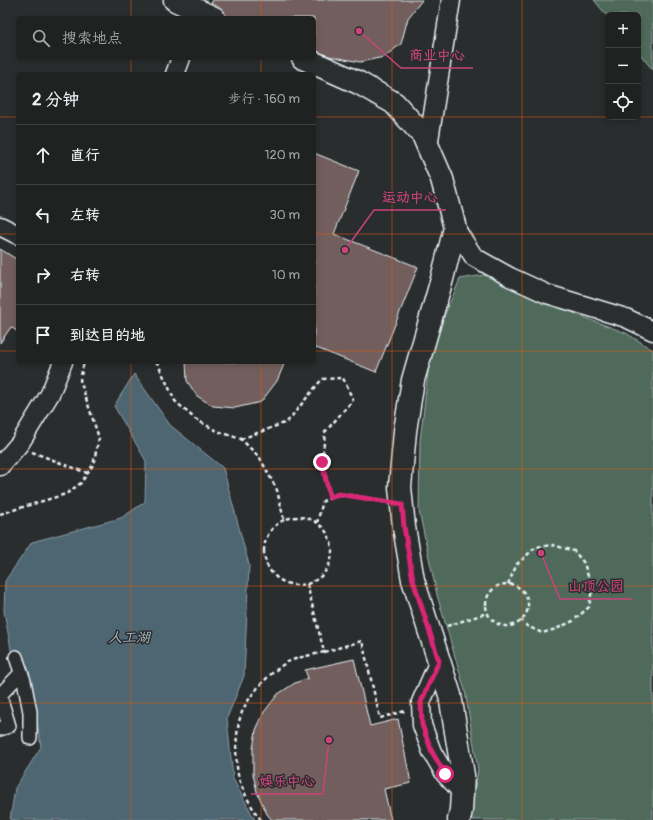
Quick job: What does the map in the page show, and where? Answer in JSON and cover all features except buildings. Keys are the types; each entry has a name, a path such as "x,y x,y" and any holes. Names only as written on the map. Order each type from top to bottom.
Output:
{"street":[{"path":"175,0 202,12"},
{"path":"428,146 451,0"},
{"path":"176,72 180,60"},
{"path":"307,60 359,83 394,103 423,135 442,179 455,228 474,256 510,277 547,294 626,318 653,331"},
{"path":"0,226 16,234"},
{"path":"455,228 413,380 405,431 400,487 404,527 413,580 450,695 462,775 461,810 459,820"},
{"path":"0,466 16,446 50,394 62,364"},
{"path":"16,657 22,673 30,712 30,738"},
{"path":"439,661 421,702 422,725 432,752 445,774 462,792"},
{"path":"22,673 0,695 5,728 30,724"}],"path":[{"path":"0,514 66,494 81,483 93,465 98,438 80,380 84,364"},
{"path":"158,364 175,401 195,419 217,431 241,439 260,458 277,490 284,520"},
{"path":"241,439 287,422 322,379 343,378 353,400 325,432 322,462 330,498"},
{"path":"16,446 87,473"},
{"path":"318,523 323,501 338,494 402,504"},
{"path":"295,517 307,518 318,523 326,531 331,542 332,553 330,565 323,575 314,582 303,586 291,585 281,581 273,574 267,565 264,555 268,535 275,526 284,520 295,517"},
{"path":"508,584 517,564 536,547 553,545 574,551 584,563 592,589 589,607 573,621 556,629 542,633 527,626 521,620"},
{"path":"307,584 324,652"},
{"path":"508,584 515,586 525,595 527,602 525,615 516,624 502,626 491,619 487,613 486,599 495,588 501,585 508,584"},
{"path":"429,632 487,613"},
{"path":"261,820 245,795 239,778 236,752 238,726 241,714 253,693 268,676 287,662 362,641 380,718 421,707"}],"green space":[{"path":"594,0 653,0 653,70 641,56 641,12 605,12 605,13"},
{"path":"484,275 586,318 626,333 653,350 653,820 469,820 478,770 465,691 437,595 419,511 420,441 431,347 460,279"}],"water":[{"name":"人工湖","path":"134,374 170,425 223,468 249,565 244,676 227,718 233,779 255,820 10,820 15,788 41,747 36,713 15,671 4,611 5,581 32,542 121,518 145,502 146,461 114,406"}],"place":[{"name":"商业中心","path":"359,31"},
{"name":"运动中心","path":"345,250"},
{"name":"山顶公园","path":"541,553"},
{"name":"娱乐中心","path":"329,740"}],"route":[{"path":"322,462 330,498 338,494 402,504 404,527 413,580 439,661 421,702 422,725 432,752 445,774"}]}
